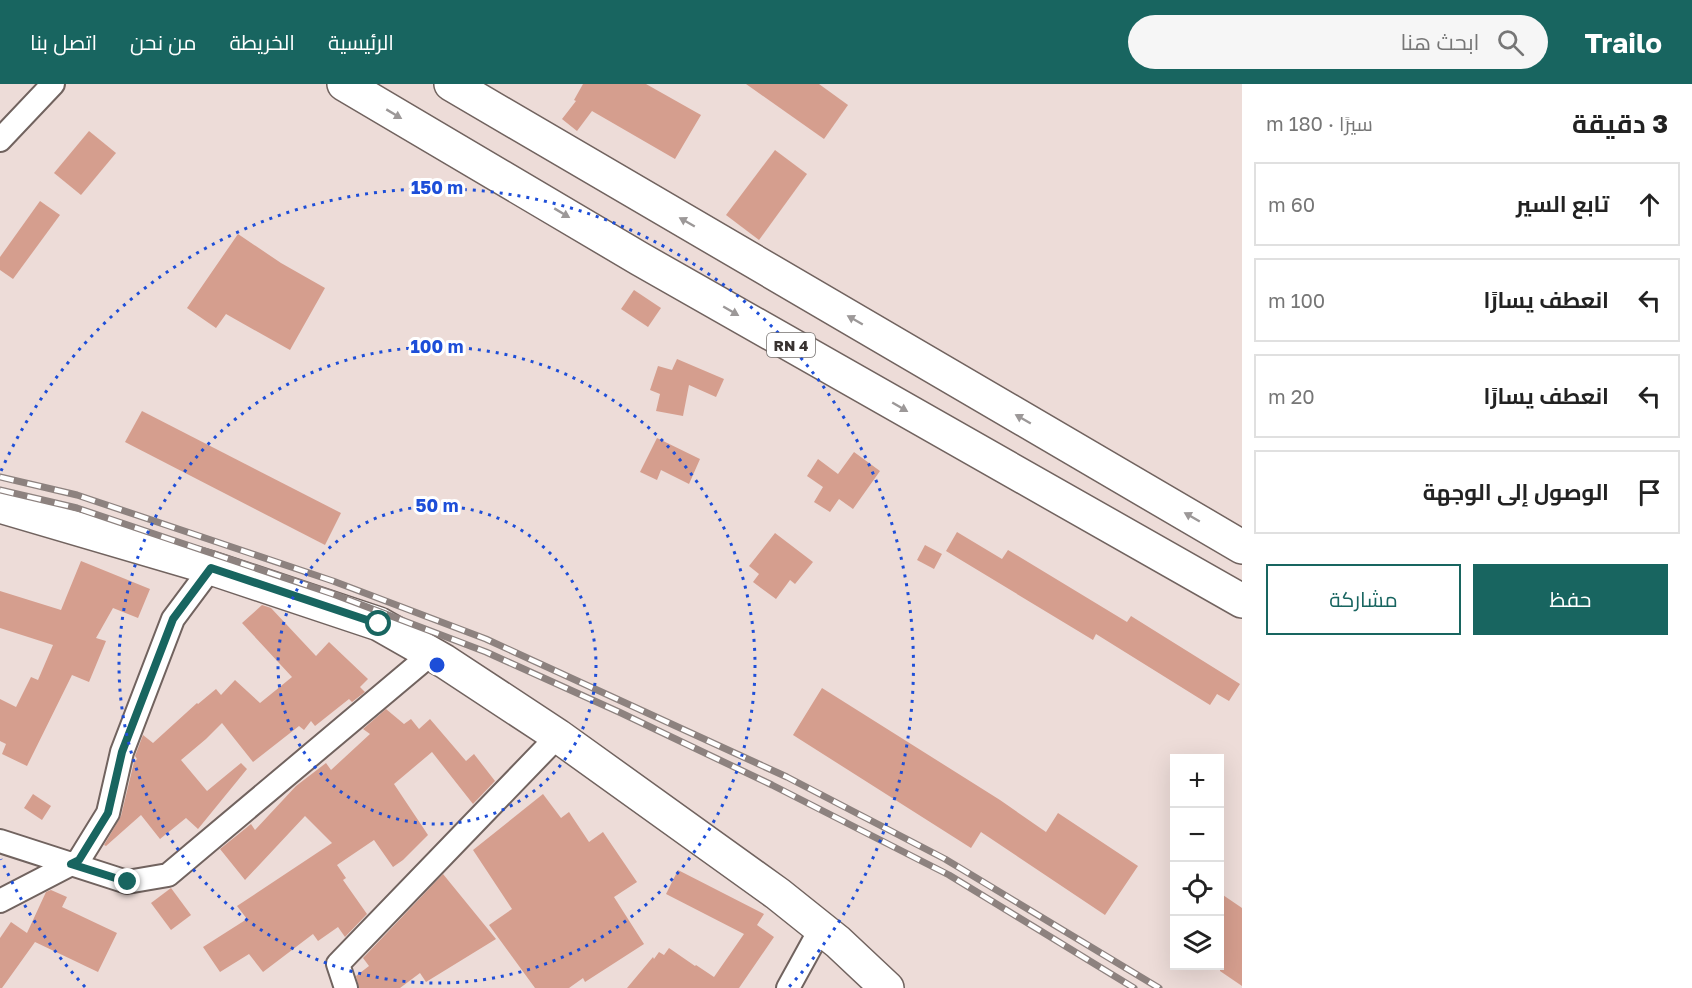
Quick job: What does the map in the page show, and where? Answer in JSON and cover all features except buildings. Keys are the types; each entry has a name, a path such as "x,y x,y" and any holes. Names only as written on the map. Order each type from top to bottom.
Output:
{"main road":[{"name":"RN 4","path":"344,84 640,260 1242,601"},
{"path":"451,84 1242,547"},
{"path":"0,506 211,568 379,624 431,654 558,736 778,894 838,942 888,988"}],"street":[{"path":"0,140 53,84"},
{"path":"0,901 79,860 108,813 122,752 173,619 211,568"},
{"path":"0,841 128,882 168,875 431,654"},
{"path":"346,988 338,964 558,736"},
{"path":"788,988 821,928"}],"railway":[{"path":"0,477 77,495 333,581 486,639 787,777 945,859 1159,988"},
{"path":"0,490 77,508 333,594 486,652 772,785 949,875 1134,988"}],"route":[{"path":"128,882 71,864 79,860 108,813 122,752 173,619 211,568 379,624"}]}
